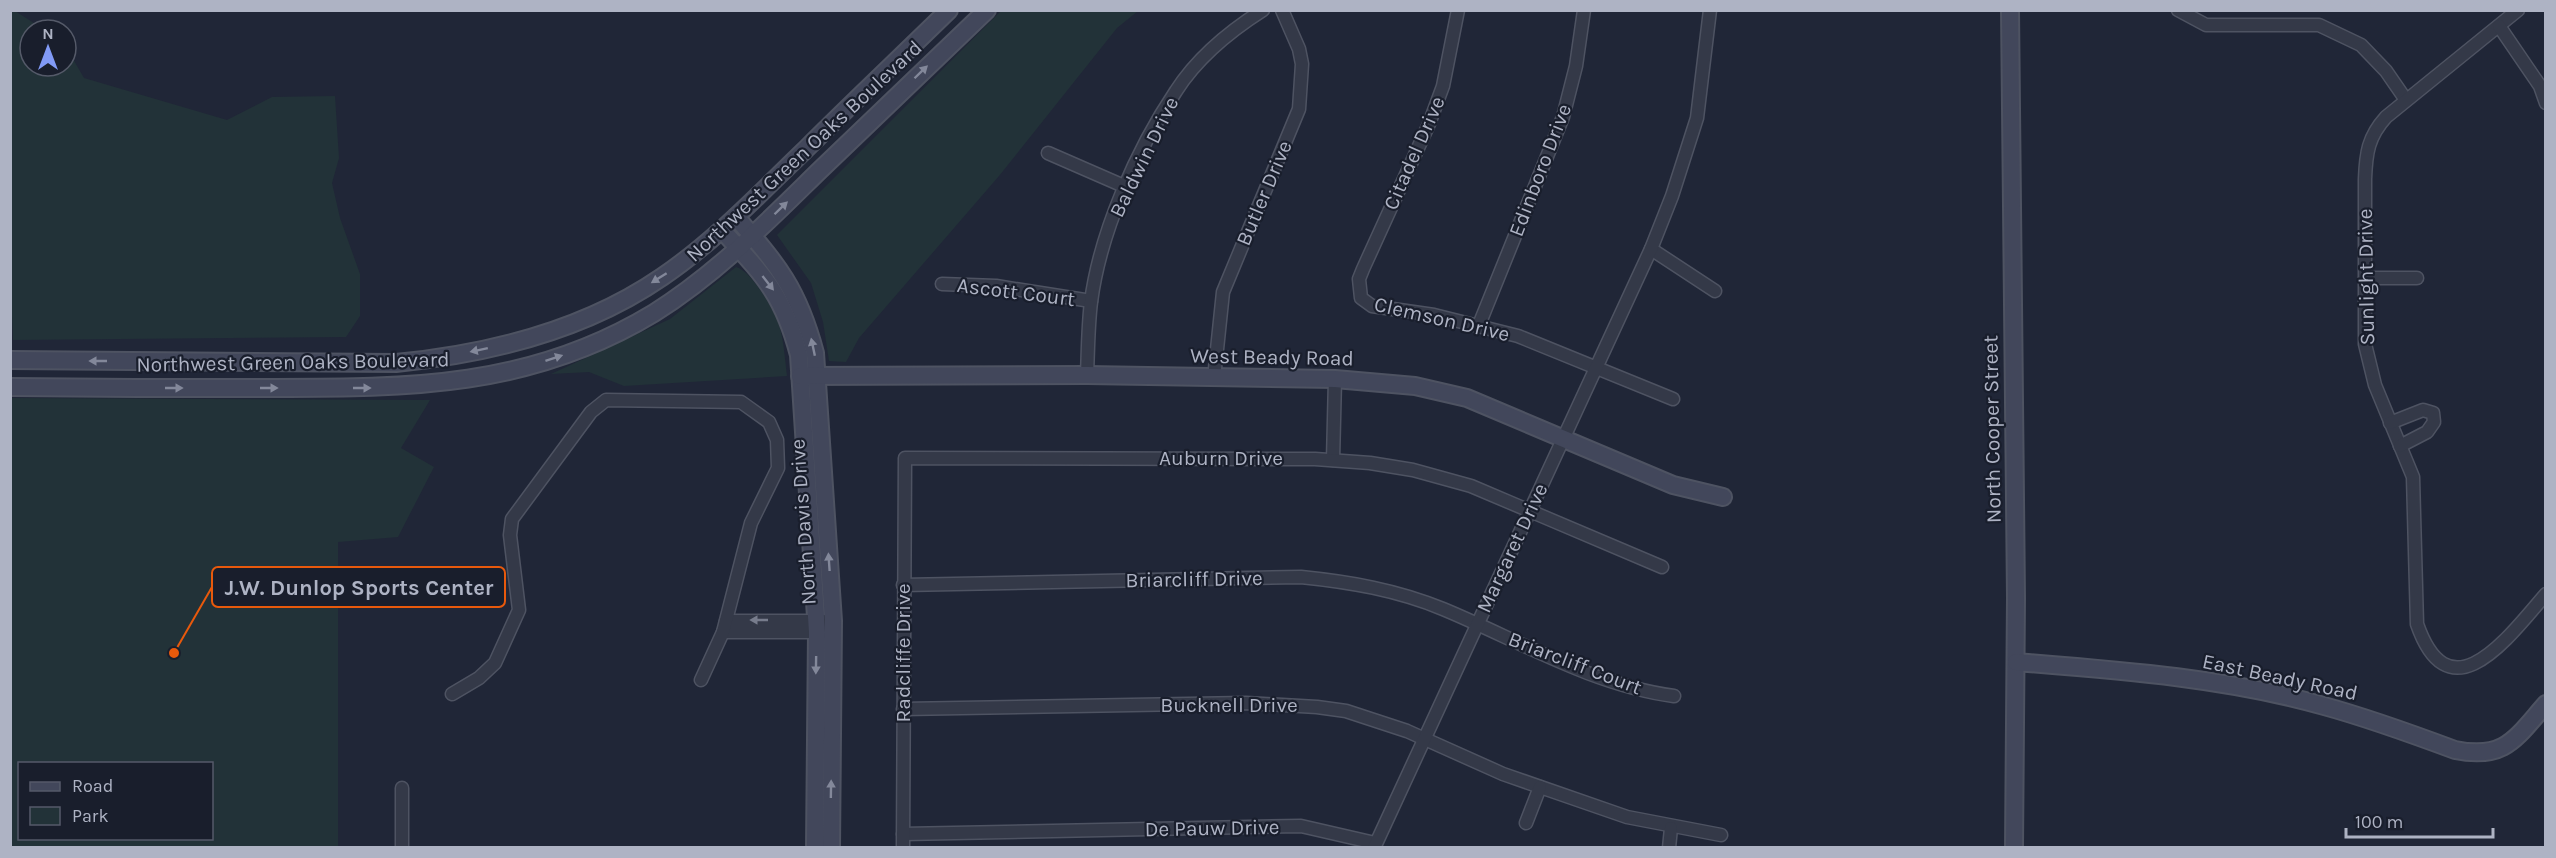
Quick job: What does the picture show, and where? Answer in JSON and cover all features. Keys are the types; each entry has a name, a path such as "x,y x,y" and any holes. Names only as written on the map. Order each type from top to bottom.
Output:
{"main road":[{"name":"Northwest Green Oaks Boulevard","path":"10,360 396,363 433,359 518,342 588,318 652,283 722,230 949,10"},
{"name":"Northwest Green Oaks Boulevard","path":"10,387 304,388 426,385 465,381 522,368 571,351 652,313 701,280 740,249 987,10"},
{"name":"North Cooper Street","path":"2010,10 2016,662 2014,848"},
{"name":"North Davis Drive","path":"736,217 790,284 805,316 815,352 808,376"},
{"name":"North Davis Drive","path":"722,230 770,285 781,302 790,321 799,355 808,376 825,626 831,848"},
{"path":"304,362 304,388"},
{"name":"West Beady Road","path":"808,376 1087,375 1335,379 1415,386 1467,398 1673,485 1723,497"},
{"name":"North Davis Drive","path":"814,848 825,626"},
{"name":"East Beady Road","path":"2016,662 2110,669 2214,684 2323,705 2455,750 2476,754 2505,748 2546,704"}],"street":[{"name":"Baldwin Drive","path":"1087,375 1091,302 1110,227 1126,187 1176,90 1227,35 1263,10"},
{"name":"Butler Drive","path":"1214,378 1223,292 1299,109 1302,64 1299,50 1282,10"},
{"name":"Citadel Drive","path":"1360,292 1363,269 1429,124 1443,86 1458,10"},
{"name":"Edinboro Drive","path":"1479,325 1563,117 1576,66 1584,10"},
{"name":"Margaret Drive","path":"1375,845 1651,249 1672,196 1697,118 1710,10"},
{"path":"2178,10 2206,25 2319,25 2361,45 2386,71 2406,100"},
{"name":"Sunlight Drive","path":"2518,10 2406,100 2373,131 2366,155 2365,344 2375,385 2414,486 2417,624 2424,643 2434,656 2445,664 2456,667 2481,663 2513,632 2546,594"},
{"path":"2499,26 2540,86 2546,103"},
{"path":"1048,153 1126,187"},
{"path":"1651,249 1715,291"},
{"path":"2364,278 2417,278"},
{"name":"Ascott Court","path":"942,284 996,285 1091,302"},
{"name":"Clemson Drive","path":"1360,292 1361,298 1372,306 1434,315 1518,336 1673,399"},
{"path":"1333,460 1335,379"},
{"path":"452,694 479,678 495,663 519,610 510,535 512,519 591,412 606,400 741,402 769,422 777,440 778,468 751,524 724,626 701,680"},
{"path":"2390,423 2423,410 2433,413 2434,422 2427,432 2400,446"},
{"name":"Auburn Drive","path":"905,458 1333,460 1413,470 1471,486 1662,567"},
{"name":"Radcliffe Drive","path":"903,848 905,458"},
{"name":"Briarcliff Drive","path":"903,585 1301,577 1356,583 1400,594 1477,624"},
{"name":"Briarcliff Court","path":"1477,624 1620,685 1674,696"},
{"path":"724,626 825,626"},
{"name":"Bucknell Drive","path":"903,709 1284,704 1346,711 1407,731 1503,774 1627,817 1671,828 1721,835"},
{"path":"1526,824 1540,787"},
{"path":"402,789 402,848"},
{"name":"De Pauw Drive","path":"903,834 1301,826 1375,845"},
{"path":"1669,848 1671,828"}],"green space":[{"path":"10,11 15,11 26,18 18,18 18,78 78,78 78,68 84,78 227,120 272,97 335,96 339,158 332,183 340,218 360,274 360,316 346,337 13,340 10,271"},
{"path":"1001,11 1138,11 1117,28 999,176 859,338 846,362 829,361 823,322 811,283 777,235"},
{"path":"736,267 756,284 774,312 781,334 787,376 624,386 589,372 551,374 670,319"},
{"path":"11,398 430,400 401,448 434,467 398,537 338,542 338,847 11,847"}],"place":[{"name":"J.W. Dunlop Sports Center","path":"174,653"}]}
